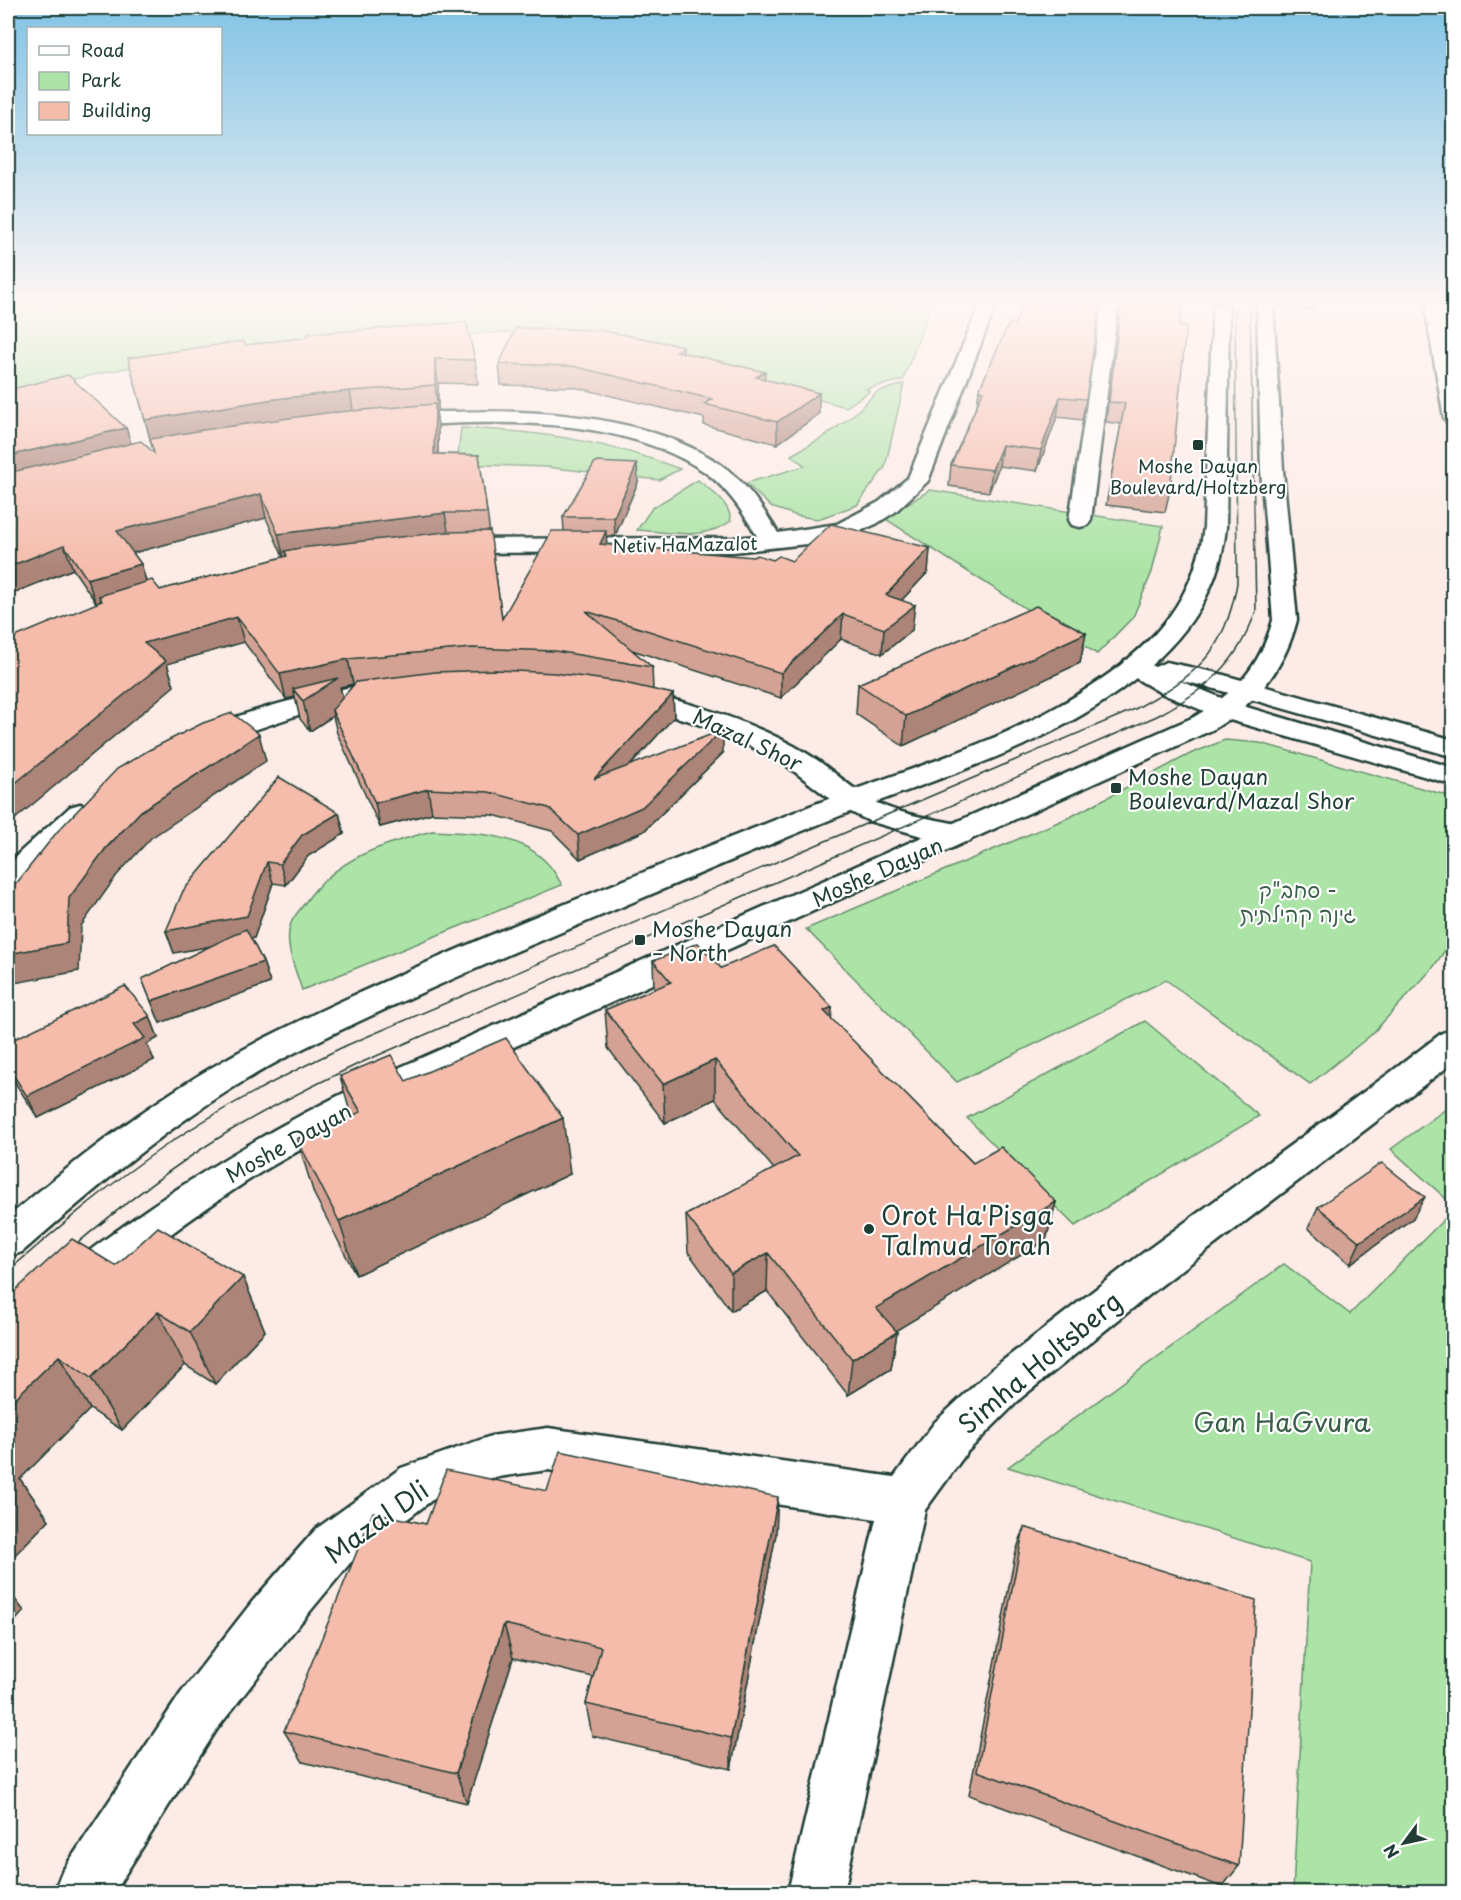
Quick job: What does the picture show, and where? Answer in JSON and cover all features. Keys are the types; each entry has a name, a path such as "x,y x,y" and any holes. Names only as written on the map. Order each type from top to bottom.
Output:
{"street":[{"name":"Netiv HaMazalot","path":"428,548 521,545 687,546 772,542 845,529 887,507 917,481 952,393"},
{"path":"1080,520 1098,393"},
{"path":"8,1240 129,1140 198,1091 260,1055 400,988 852,801 971,759 1074,708 1134,666 1164,640 1202,584 1211,556 1215,527 1219,393"},
{"name":"Moshe Dayan","path":"8,1340 107,1259 175,1209 286,1139 375,1094 959,834 1204,723 1226,710 1250,691 1281,639 1285,620 1269,393"},
{"path":"1449,393 1454,418"},
{"path":"371,423 447,418 535,419 586,425 631,434 683,451 711,467 742,496 772,542"},
{"path":"1134,666 1190,675 1454,748"},
{"path":"1134,666 1172,688 1226,710 1454,777"},
{"path":"182,750 219,732 275,714 341,697 418,686"},
{"name":"Mazal Shor","path":"602,692 681,708 722,723 760,740 812,769 852,801 882,816 906,824 959,834"},
{"path":"8,890 30,860 87,807 105,794"},
{"name":"Simha Holtsberg","path":"816,1893 904,1501 951,1437 1007,1383 1143,1276 1404,1082 1454,1042"},
{"name":"Mazal Dli","path":"82,1893 199,1711 270,1620 333,1546 417,1484 491,1457 548,1449 904,1501"}],"green space":[{"path":"792,393 868,393 846,407"},
{"path":"876,393 902,393 885,467 857,505 818,519 798,516 771,507 746,483 805,466 791,455 822,438 851,417"},
{"path":"461,428 572,439 627,451 680,469 659,480 546,467 457,464"},
{"path":"698,480 723,502 731,521 710,531 698,533 637,530 652,508"},
{"path":"930,490 1163,526 1152,572 1133,617 1097,654 884,518"},
{"name":"סחב\"ק - גינה קהילתית","path":"1225,740 1260,743 1453,797 1453,939 1432,969 1371,1035 1310,1084 1166,980 957,1082 806,929 1070,817 1190,754"},
{"path":"432,831 493,836 522,845 535,852 548,864 562,885 302,990 289,948 289,931 293,918 317,888 330,875 360,855"},
{"path":"1145,1021 1259,1116 1075,1226 967,1118"},
{"path":"1453,1104 1453,1205 1391,1149"},
{"name":"Gan HaGvura","path":"1453,1210 1453,1892 1293,1892 1310,1562 1008,1467 1284,1264 1350,1314"}],"building":[{"path":"8,393 87,393 126,428 8,456"},
{"path":"138,393 334,393 274,399 145,420"},
{"path":"685,393 819,393 777,422 704,404 712,399"},
{"path":"982,393 1087,393 1086,399 1060,397 1041,450 1002,445 992,470 951,465"},
{"path":"1110,393 1180,393 1170,490 1110,483 1125,403 1109,402"},
{"path":"435,404 434,454 479,455 487,513 445,513 278,534 261,494 117,531 141,564 87,579 64,545 8,567 8,473 141,441 154,453 150,439 203,430 326,413"},
{"path":"595,462 637,464 614,517 563,517"},
{"path":"831,524 930,548 886,595 915,605 884,629 843,614 781,673 586,611 652,667 555,651 472,648 348,659 280,674 237,617 144,643 166,661 8,789 8,640 102,601 99,596 152,580 160,590 287,556 285,551 300,548 446,532 490,531 502,619 552,531 606,531 600,544 753,557 757,555 773,560 779,556 792,561"},
{"path":"1036,606 1086,633 906,716 858,684"},
{"path":"495,670 555,673 620,682 673,694 594,779 723,730 642,807 578,835 549,808 489,792 428,789 375,803 332,710 356,682 435,672"},
{"path":"338,678 303,701 293,689"},
{"path":"232,713 259,734 141,811 106,848 69,898 67,943 8,954 8,894 57,832 117,769 203,723"},
{"path":"279,777 339,813 302,835 280,864 267,862 247,916 166,931 183,891"},
{"path":"246,929 263,962 151,1001 142,979"},
{"path":"698,943 721,968 774,946 832,1007 824,1011 973,1163 1001,1147 1056,1202 876,1308 897,1332 852,1359 768,1253 731,1273 686,1215 798,1156 715,1060 663,1084 605,1010 671,982 653,961"},
{"path":"125,986 150,1016 134,1024 145,1038 27,1096 8,1067 8,1042"},
{"path":"506,1038 563,1118 339,1221 297,1139 361,1112 340,1076 391,1055 406,1081"},
{"path":"1382,1163 1425,1197 1360,1242 1318,1207"},
{"path":"158,1227 243,1277 190,1332 158,1312 91,1378 59,1356 8,1405 8,1297 72,1239 116,1266"},
{"path":"560,1451 778,1497 731,1738 586,1704 601,1647 504,1624 456,1773 284,1731 373,1512 426,1524 446,1470 547,1491"},
{"path":"1024,1527 1256,1600 1239,1866 977,1771"}],"tram line":[{"path":"8,1271 85,1206 145,1160 208,1118 299,1069 345,1046 1135,709 1175,685 1204,660 1215,645 1232,607 1237,583 1236,393"},
{"path":"66,1253 124,1205 185,1160 228,1132 309,1088 358,1064 1157,716 1191,696 1218,674 1229,661 1239,647 1256,611 1252,393"}],"place":[{"name":"Moshe Dayan Boulevard/Holtzberg","path":"1198,445"},
{"name":"Moshe Dayan Boulevard/Mazal Shor","path":"1116,788"},
{"name":"Moshe Dayan – North","path":"640,940"},
{"name":"Orot Ha'Pisga Talmud Torah","path":"869,1229"}]}
